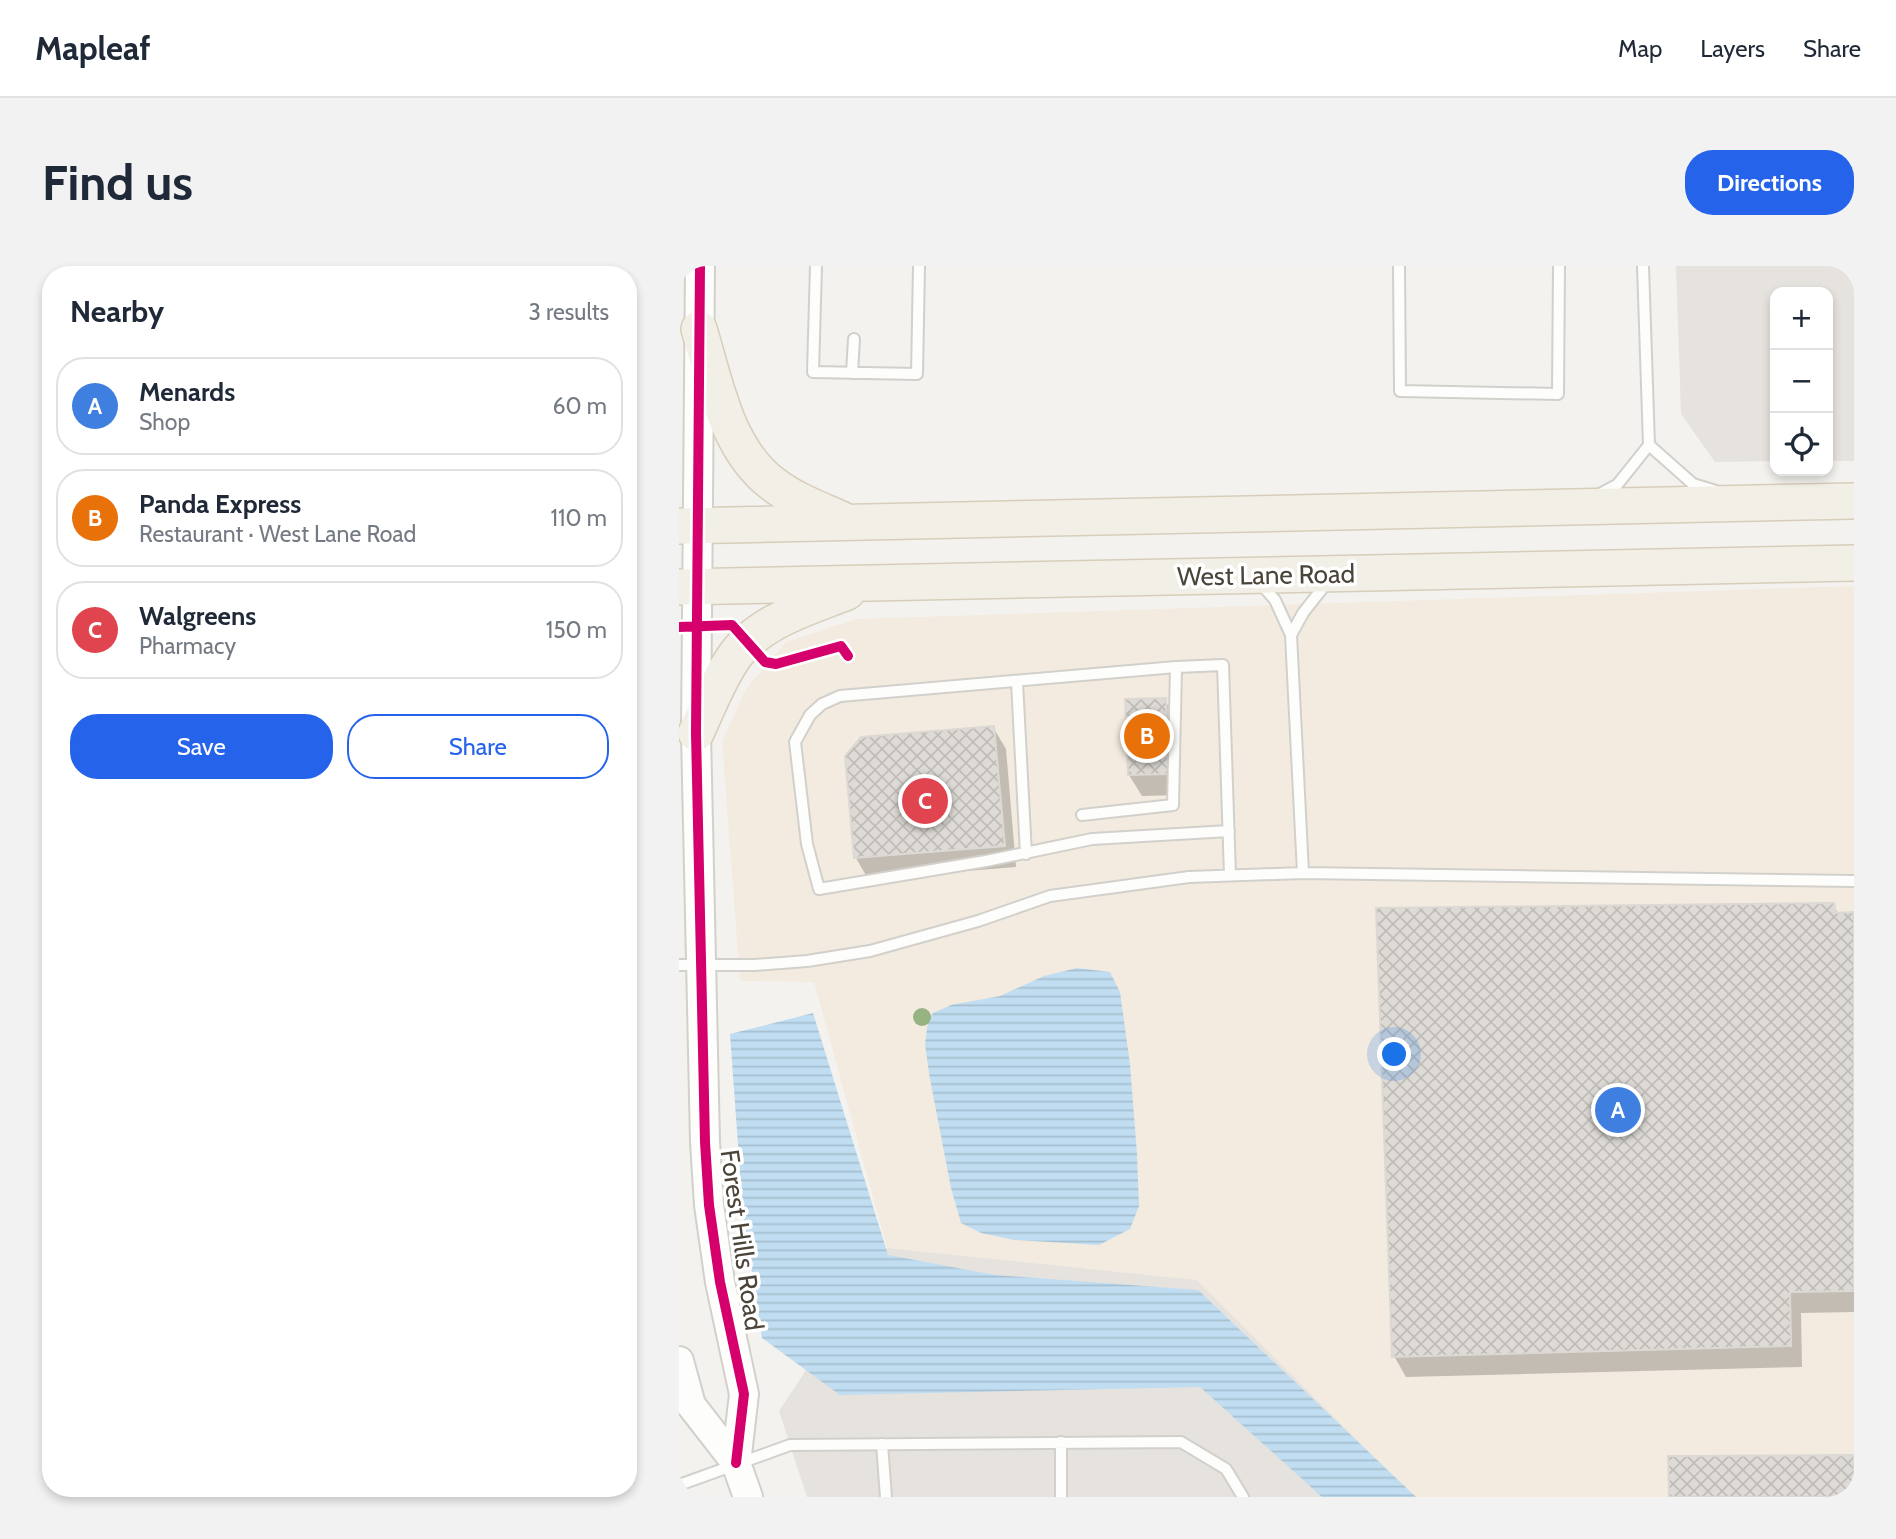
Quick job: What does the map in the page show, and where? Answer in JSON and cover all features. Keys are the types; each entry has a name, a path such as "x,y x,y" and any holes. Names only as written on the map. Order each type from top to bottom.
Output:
{"main road":[{"path":"699,329 725,414 741,448 755,468 773,485 847,522"},
{"path":"688,525 1854,502"},
{"name":"West Lane Road","path":"688,587 1854,563"},
{"path":"1586,568 1854,575"},
{"path":"696,733 733,658 748,642 772,624 798,611 871,583"}],"street":[{"name":"Forest Hills Road","path":"700,266 688,525 688,587 696,733 691,965 709,1205 720,1282 744,1394 736,1463"},
{"name":"Forest Hills Road","path":"679,1361 691,1405 736,1463 748,1497"}],"lane":[{"path":"816,266 813,372 917,374 919,266"},
{"path":"1399,266 1400,391 1558,394 1559,266"},
{"path":"1568,507 1617,485 1649,445 1643,266"},
{"path":"852,373 853,339"},
{"path":"1649,445 1693,484 1751,503"},
{"path":"1291,635 1303,613 1335,573"},
{"path":"1239,576 1264,586 1275,600 1291,635 1303,873"},
{"path":"1229,831 1092,839 1026,854 819,889 807,844 795,742 803,725 822,704 840,696 1223,665 1229,831 1230,875"},
{"path":"1082,815 1173,805 1176,667"},
{"path":"1017,682 1026,854"},
{"path":"691,965 755,965 807,961 870,951 978,921 1050,896 1189,877 1303,873 1854,881"},
{"path":"1061,1442 1061,1497"},
{"path":"679,1485 790,1445 1181,1442 1226,1469 1243,1497"},
{"path":"882,1444 886,1497"}],"shaded area":[{"path":"1676,266 1854,266 1854,461 1833,461 1833,287 1770,287 1770,461 1715,462 1681,414"},
{"path":"1854,586 1854,1497 1414,1497 1197,1280 887,1248 814,982 740,981 722,741 746,689 786,642 857,619"},
{"path":"887,1248 1197,1280 1414,1497 807,1497 779,1411"}],"water":[{"path":"1077,968 1110,972 1120,992 1130,1064 1139,1206 1130,1229 1099,1245 1014,1240 981,1233 961,1223 951,1188 925,1045 928,1021 933,1013 951,1005 1000,996 1044,976"},
{"path":"813,1013 888,1255 995,1275 1198,1290 1416,1497 1322,1497 1200,1387 840,1395 762,1338 743,1214 730,1034"}],"building":[{"path":"1166,698 1169,774 1128,775 1125,699"},
{"path":"994,726 1005,846 854,858 845,756 861,737"},
{"path":"1834,903 1836,913 1854,912 1854,1291 1790,1292 1791,1346 1392,1357 1376,908"},
{"path":"1854,1455 1854,1497 1669,1497 1668,1456"}],"cycle path":[{"path":"700,266 696,733 705,1142 709,1205 720,1282 744,1394 736,1463"},
{"path":"679,627 732,625 765,662 776,664 841,646 848,656"}],"place":[{"name":"Panda Express","path":"1147,736"},
{"name":"Walgreens","path":"925,801"},
{"name":"Menards","path":"1618,1110"}]}
